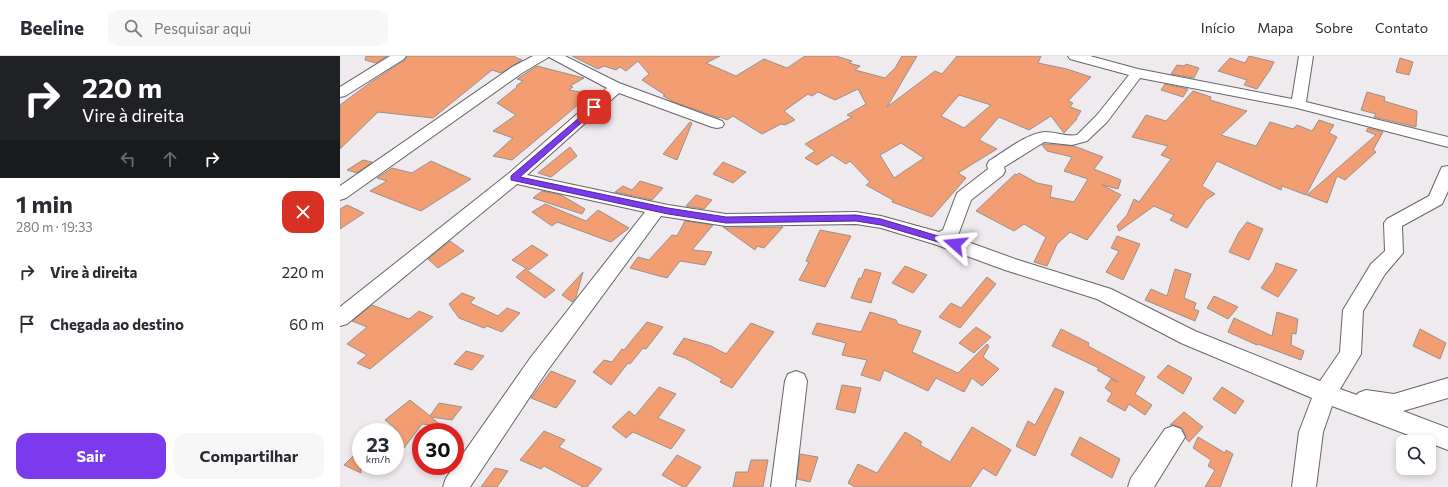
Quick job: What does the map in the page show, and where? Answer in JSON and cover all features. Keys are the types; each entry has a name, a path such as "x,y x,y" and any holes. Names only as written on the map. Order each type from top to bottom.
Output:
{"street":[{"path":"340,93 400,56"},
{"path":"340,194 517,70 543,56"},
{"path":"555,56 617,87 717,124"},
{"path":"1075,56 1137,73 1298,104 1448,142"},
{"path":"1298,104 1306,56"},
{"path":"940,239 951,234 962,197 997,171 995,165 1040,137 1075,140 1082,138 1098,122 1137,73"},
{"path":"340,318 514,178 617,87"},
{"path":"1304,487 1311,432 1325,393 1350,354 1353,310 1378,269 1394,252 1394,223 1436,200 1448,171"},
{"path":"514,178 657,209 726,220 856,218 881,222 940,239 1012,265 1104,294 1188,337 1325,393 1448,439"},
{"path":"455,487 539,364 657,209"},
{"path":"783,487 796,381"},
{"path":"1325,393 1394,404 1448,388"},
{"path":"1140,487 1173,437"}],"building":[{"path":"366,56 387,56 376,63 365,60"},
{"path":"407,56 513,56 522,60 501,73 492,70 433,118 378,112 340,149 340,105 371,82 405,60"},
{"path":"572,56 720,56 706,63 736,76 764,59 787,68 805,56 836,56 852,61 849,63 860,66 855,70 885,78 895,68 902,56 917,56 887,107 935,71 942,74 957,56 1041,56 1038,63 1067,69 1091,77 1068,101 1073,103 1070,107 1081,111 1077,119 1064,133 1051,116 1029,130 999,117 979,140 997,149 958,173 966,178 932,217 892,202 893,200 866,185 870,182 850,161 846,164 832,155 817,165 805,158 815,151 805,144 852,117 847,115 866,104 858,89 835,100 818,92 812,96 808,94 784,111 795,120 785,125 781,124 762,134 733,116 727,120 720,117 719,118 674,102 663,96 665,95 642,80 649,74 638,61 626,71 620,67 616,70 604,66 598,69","holes":["959,95 991,105 964,128 941,116","901,143 924,158 894,178 880,155"]},
{"path":"1249,56 1274,62 1257,89 1244,85 1247,80 1218,71 1230,58 1245,63"},
{"path":"1400,58 1413,62 1409,75 1396,72"},
{"path":"1186,64 1199,68 1194,78 1171,74 1177,65 1184,66"},
{"path":"537,66 584,78 570,86 573,87 569,90 591,94 512,160 493,156 513,138 493,131 516,115 497,103 523,81 517,79"},
{"path":"1165,84 1188,89 1183,97 1161,90"},
{"path":"1193,91 1211,97 1210,100 1247,111 1221,135 1256,146 1270,122 1293,129 1297,125 1312,131 1319,120 1334,125 1329,133 1337,137 1306,195 1282,186 1281,190 1217,161 1202,186 1215,194 1206,200 1187,228 1170,220 1174,215 1154,206 1119,231 1117,226 1127,215 1134,199 1139,202 1171,159 1161,155 1168,146 1132,137 1146,115 1166,121"},
{"path":"1367,92 1385,97 1384,101 1417,111 1416,127 1374,117 1376,114 1361,110"},
{"path":"690,122 692,123 677,160 663,154"},
{"path":"1368,128 1383,132 1373,150 1376,152 1345,180 1337,176 1327,203 1307,195 1376,135 1366,131"},
{"path":"1042,145 1074,146 1103,157 1094,169 1121,180 1118,189 1102,185 1121,195 1087,240 1070,232 1057,244 1047,266 1034,262 1046,237 1024,224 1014,231 976,211 1015,174 1017,175 1019,173 1037,183 1052,186 1050,197 1074,202 1088,179 1064,171 1072,157 1047,151"},
{"path":"570,147 577,156 551,177 538,173"},
{"path":"363,160 372,162 357,173 347,170"},
{"path":"431,161 471,179 421,211 370,191 387,181 377,178 392,168 412,173"},
{"path":"723,162 746,172 733,183 713,174"},
{"path":"640,181 663,188 652,200 615,192 623,186 632,190"},
{"path":"542,191 561,195 585,209 582,214 533,198"},
{"path":"696,195 712,200 704,209 686,206"},
{"path":"545,204 586,221 598,210 629,228 611,242 557,222 552,226 532,212"},
{"path":"347,205 364,213 340,229 340,209"},
{"path":"685,221 713,225 692,250 712,252 705,265 680,261 667,278 630,268 638,257 649,260 672,235 677,236"},
{"path":"1247,222 1263,229 1249,260 1229,252 1239,232"},
{"path":"723,227 783,227 764,248 757,246 755,250"},
{"path":"820,230 851,236 825,287 799,280 809,262 806,261"},
{"path":"1117,236 1140,244 1123,280 1106,272 1119,251 1111,248"},
{"path":"450,241 464,251 438,268 428,259"},
{"path":"532,245 548,255 529,270 512,260"},
{"path":"1276,263 1297,270 1278,297 1261,288 1274,270"},
{"path":"905,266 927,275 913,293 892,283"},
{"path":"525,269 555,290 545,298 516,277"},
{"path":"865,269 881,273 871,303 851,298 859,278 861,279"},
{"path":"1175,269 1191,274 1184,298 1196,303 1194,309 1199,311 1195,321 1145,300 1151,289 1167,296"},
{"path":"583,272 576,297 572,302 562,295"},
{"path":"987,277 996,284 960,328 939,317 951,303 961,308"},
{"path":"462,293 475,298 470,303 498,316 507,308 520,313 502,332 487,326 484,328 459,318 449,304"},
{"path":"1214,296 1238,307 1228,319 1207,308"},
{"path":"372,305 409,319 419,311 433,317 370,369 357,363 367,355 347,344 367,327 352,321"},
{"path":"870,312 896,320 898,324 921,331 912,352 958,373 987,344 989,346 983,357 999,369 982,386 972,378 964,392 936,378 928,391 884,370 880,381 861,375 867,360 842,355 846,343 812,334 817,323 861,332"},
{"path":"1277,312 1298,319 1296,334 1292,333 1291,345 1304,351 1301,360 1258,344 1257,345 1228,332 1234,318 1272,336"},
{"path":"647,322 663,327 646,349 643,348 630,364 628,363 611,385 593,372 604,360 612,362"},
{"path":"751,323 774,332 732,388 720,382 722,379 685,358 673,354 684,338 711,346 726,354"},
{"path":"976,327 991,337 974,353 959,343"},
{"path":"1061,329 1089,343 1088,346 1145,377 1135,394 1152,405 1145,415 1129,404 1125,411 1107,401 1112,393 1105,388 1111,379 1118,382 1097,370 1099,368 1052,346"},
{"path":"1420,329 1446,343 1440,359 1413,346"},
{"path":"466,351 484,356 472,370 454,364"},
{"path":"1168,365 1192,378 1183,394 1157,377"},
{"path":"551,371 576,381 556,408 531,398"},
{"path":"842,385 861,388 855,413 836,409"},
{"path":"659,387 676,394 658,418 685,430 671,449 633,432 626,438 612,427 629,411 635,416"},
{"path":"1222,387 1244,401 1235,414 1213,399"},
{"path":"1055,388 1064,392 1035,456 1016,446 1028,421 1035,425"},
{"path":"410,400 430,416 439,403 462,407 452,420 431,417 438,423 412,423 412,437 404,448 404,423 389,423 385,420"},
{"path":"1184,412 1203,427 1189,442 1186,439 1182,428 1170,425"},
{"path":"972,427 1011,450 996,476 983,468 970,487 855,487 848,483 858,464 877,473 905,432 922,442 920,445 950,462"},
{"path":"544,431 565,440 559,447 602,469 587,487 583,487 544,466 541,469 520,460"},
{"path":"1080,437 1120,459 1112,478 1071,455"},
{"path":"1198,437 1225,453 1226,450 1233,454 1220,487 1205,487 1215,470 1208,466 1211,460 1193,448"},
{"path":"800,454 818,457 810,482 797,479"},
{"path":"677,455 701,467 686,487 683,487 662,475"},
{"path":"352,457 352,469 344,465"},
{"path":"751,460 768,460 763,487 733,487 736,472 748,472"},
{"path":"495,468 508,471 497,487 481,487"}],"route":[{"path":"594,107 514,178 635,205 726,220 856,218 881,222 955,244"}]}
